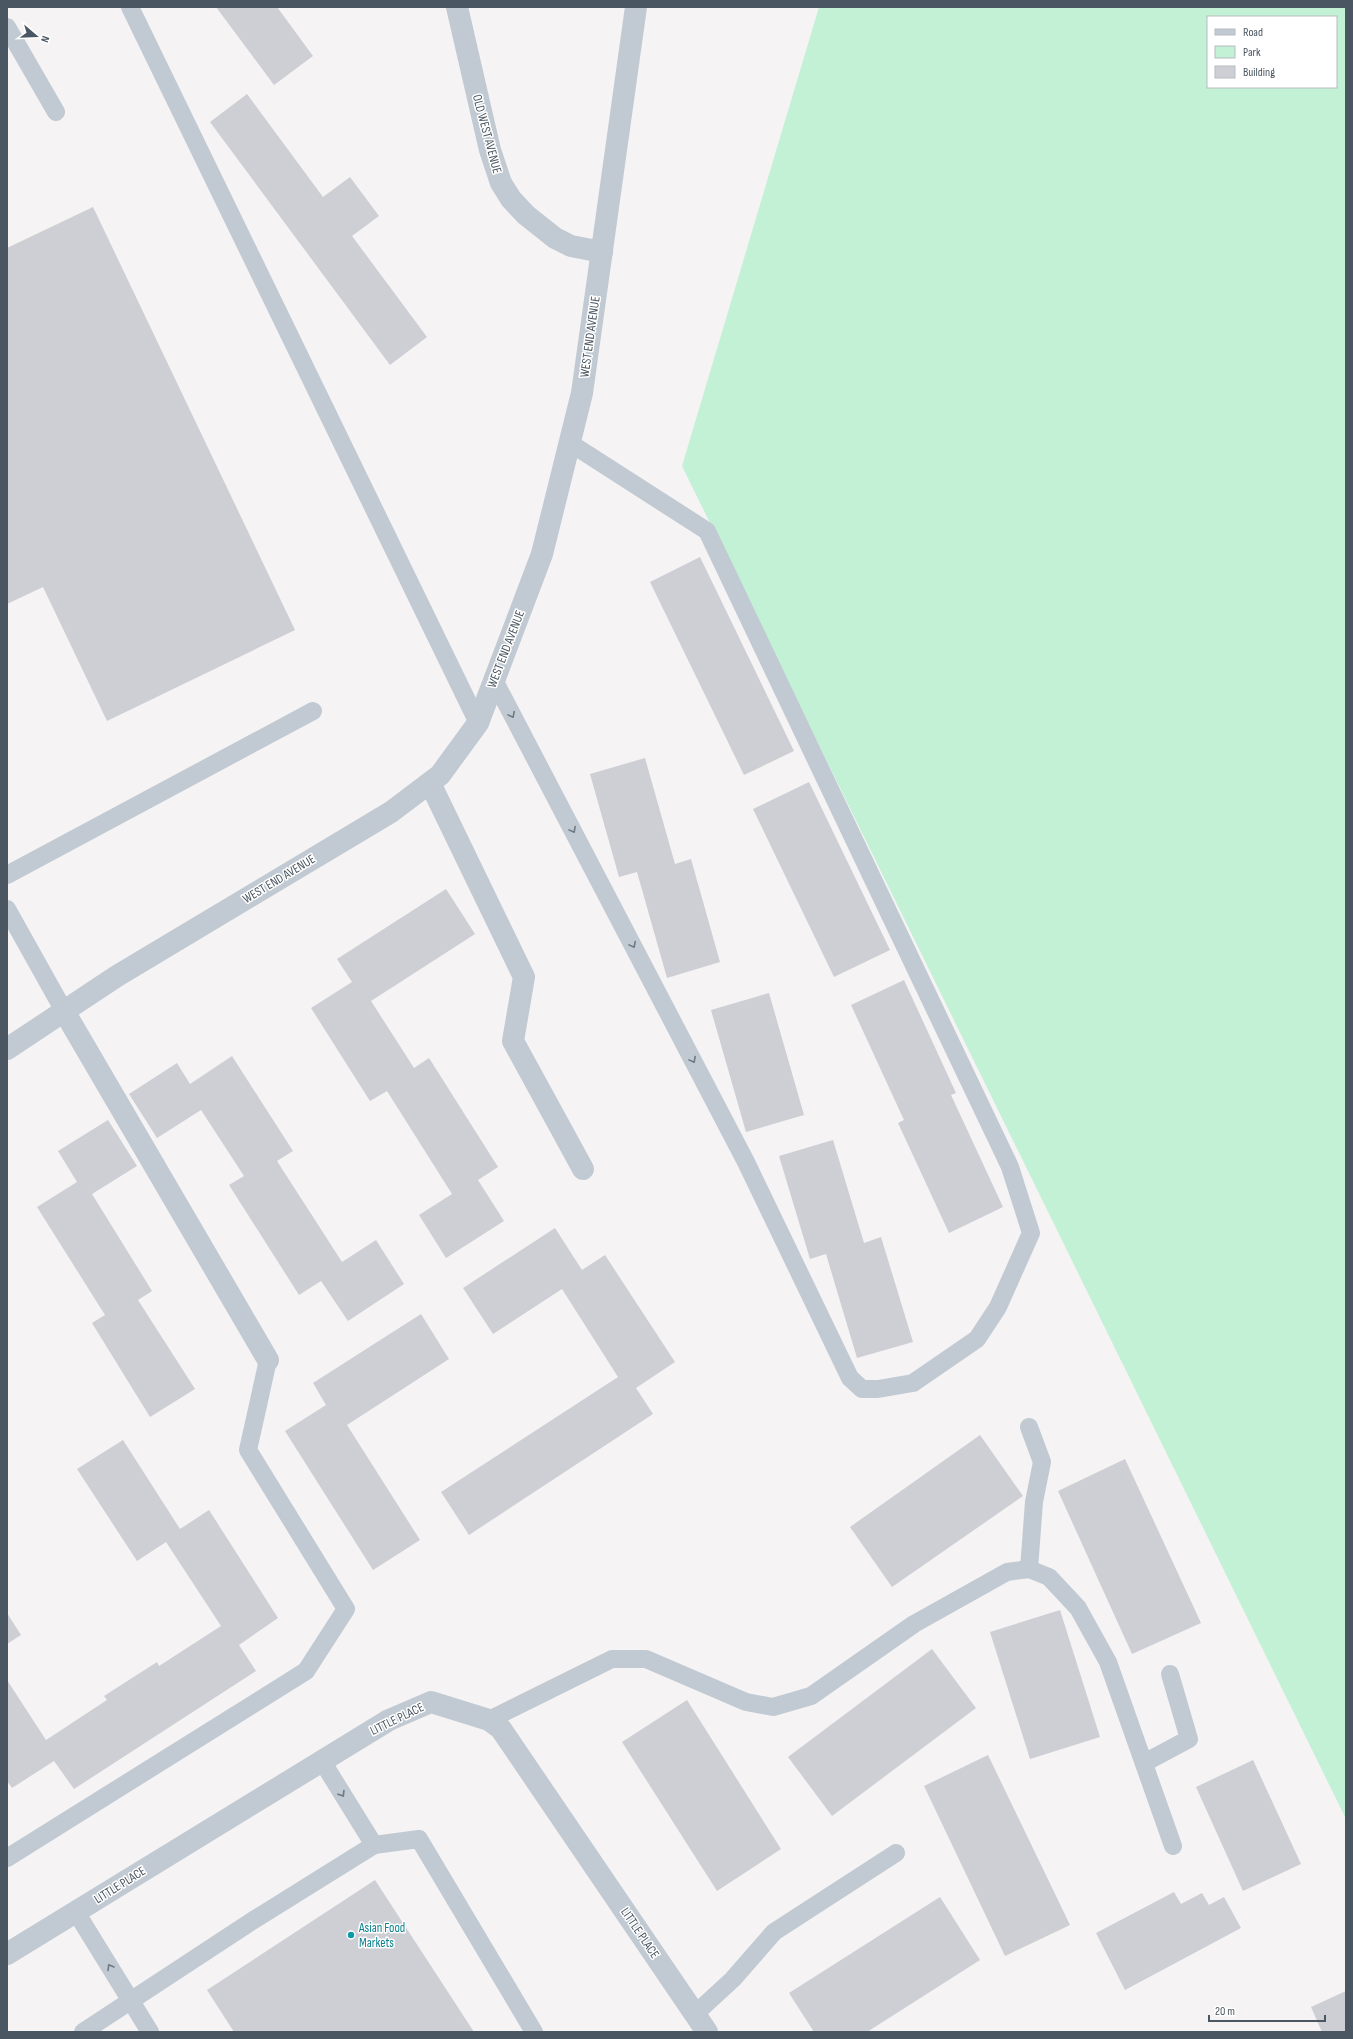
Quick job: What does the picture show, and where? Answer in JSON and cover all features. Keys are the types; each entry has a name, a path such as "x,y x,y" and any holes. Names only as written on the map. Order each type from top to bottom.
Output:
{"street":[{"name":"OLD WEST AVENUE","path":"457,7 490,150 501,183 511,199 526,214 555,238 571,246 602,252"},
{"name":"WEST END AVENUE","path":"7,1049 124,972 390,812 440,775 478,723 542,554 582,393 636,7"},
{"path":"430,783 524,977 513,1041 583,1169"},
{"path":"64,1011 268,1360"},
{"name":"LITTLE PLACE","path":"7,1954 389,1720 431,1702 489,1720 501,1729 707,2032"}],"lane":[{"path":"130,7 478,723"},
{"path":"7,27 56,112"},
{"path":"494,680 746,1162 850,1378 862,1389 878,1389 913,1383 977,1339 998,1307 1031,1233 1010,1166 707,530 570,443"},
{"path":"7,875 313,711"},
{"path":"7,909 64,1011"},
{"path":"7,1858 306,1671 346,1609 248,1450 268,1360"},
{"path":"1029,1427 1042,1462 1034,1502 1029,1569"},
{"path":"489,1720 612,1659 646,1659 746,1702 773,1707 811,1696 914,1624 1007,1572 1029,1569 1049,1577 1078,1608 1108,1662 1173,1846"},
{"path":"1144,1763 1189,1739 1170,1674"},
{"path":"322,1761 374,1845"},
{"path":"83,2032 252,1921 374,1845 419,1839 534,2032"},
{"path":"695,2014 733,1979 774,1932 896,1853"},
{"path":"76,1912 150,2032"}],"green space":[{"path":"819,7 1346,7 1346,1819 682,466"}],"building":[{"path":"216,7 277,7 313,56 274,85"},
{"path":"247,94 323,197 350,177 379,216 352,236 427,337 390,365 210,122"},
{"path":"93,207 295,630 107,721 43,587 7,604 7,248"},
{"path":"700,557 794,751 744,775 650,582"},
{"path":"645,758 675,864 691,859 720,962 667,978 637,872 619,877 590,774"},
{"path":"809,782 890,950 834,977 753,809"},
{"path":"446,889 475,934 371,1001 414,1068 429,1058 498,1167 478,1180 504,1221 446,1258 419,1215 452,1194 387,1091 370,1101 311,1008 352,982 337,959"},
{"path":"904,980 956,1093 951,1095 1003,1207 949,1233 898,1123 904,1120 851,1005"},
{"path":"769,993 804,1115 746,1132 711,1010"},
{"path":"232,1056 293,1151 277,1161 342,1262 376,1240 404,1284 348,1321 321,1281 299,1295 229,1185 244,1176 201,1110 157,1138 129,1094 177,1063 190,1084"},
{"path":"108,1120 137,1166 92,1194 152,1291 138,1300 195,1389 150,1417 92,1323 105,1315 37,1207 77,1182 58,1151"},
{"path":"833,1140 864,1243 881,1237 913,1342 857,1358 826,1254 810,1259 779,1156"},
{"path":"555,1228 582,1270 605,1255 675,1362 636,1388 653,1414 469,1535 441,1492 618,1377 562,1289 493,1334 463,1288"},
{"path":"421,1314 449,1359 347,1425 420,1540 373,1570 285,1431 326,1405 313,1383"},
{"path":"980,1435 1023,1496 892,1587 850,1527"},
{"path":"123,1440 180,1529 209,1510 278,1618 239,1645 256,1671 74,1789 54,1761 12,1788 7,1781 7,1680 46,1740 107,1700 104,1696 157,1662 159,1666 221,1626 166,1542 137,1561 77,1469"},
{"path":"1125,1459 1201,1623 1132,1654 1058,1491"},
{"path":"1060,1610 1100,1737 1030,1759 990,1632"},
{"path":"7,1613 21,1635 7,1644"},
{"path":"932,1649 976,1708 832,1816 788,1757"},
{"path":"687,1700 781,1849 717,1891 622,1742"},
{"path":"988,1755 1070,1925 1005,1956 924,1786"},
{"path":"1253,1760 1301,1864 1243,1891 1196,1787"},
{"name":"Asian Food Markets","path":"375,1880 474,2032 234,2032 207,1990"},
{"path":"1174,1892 1181,1904 1202,1893 1209,1905 1224,1897 1241,1928 1125,1990 1096,1933"},
{"path":"940,1897 980,1960 867,2032 814,2032 789,1993"},
{"path":"1346,1991 1346,2032 1322,2032 1311,2007"}],"place":[{"name":"Asian Food Markets","path":"351,1935"}]}
